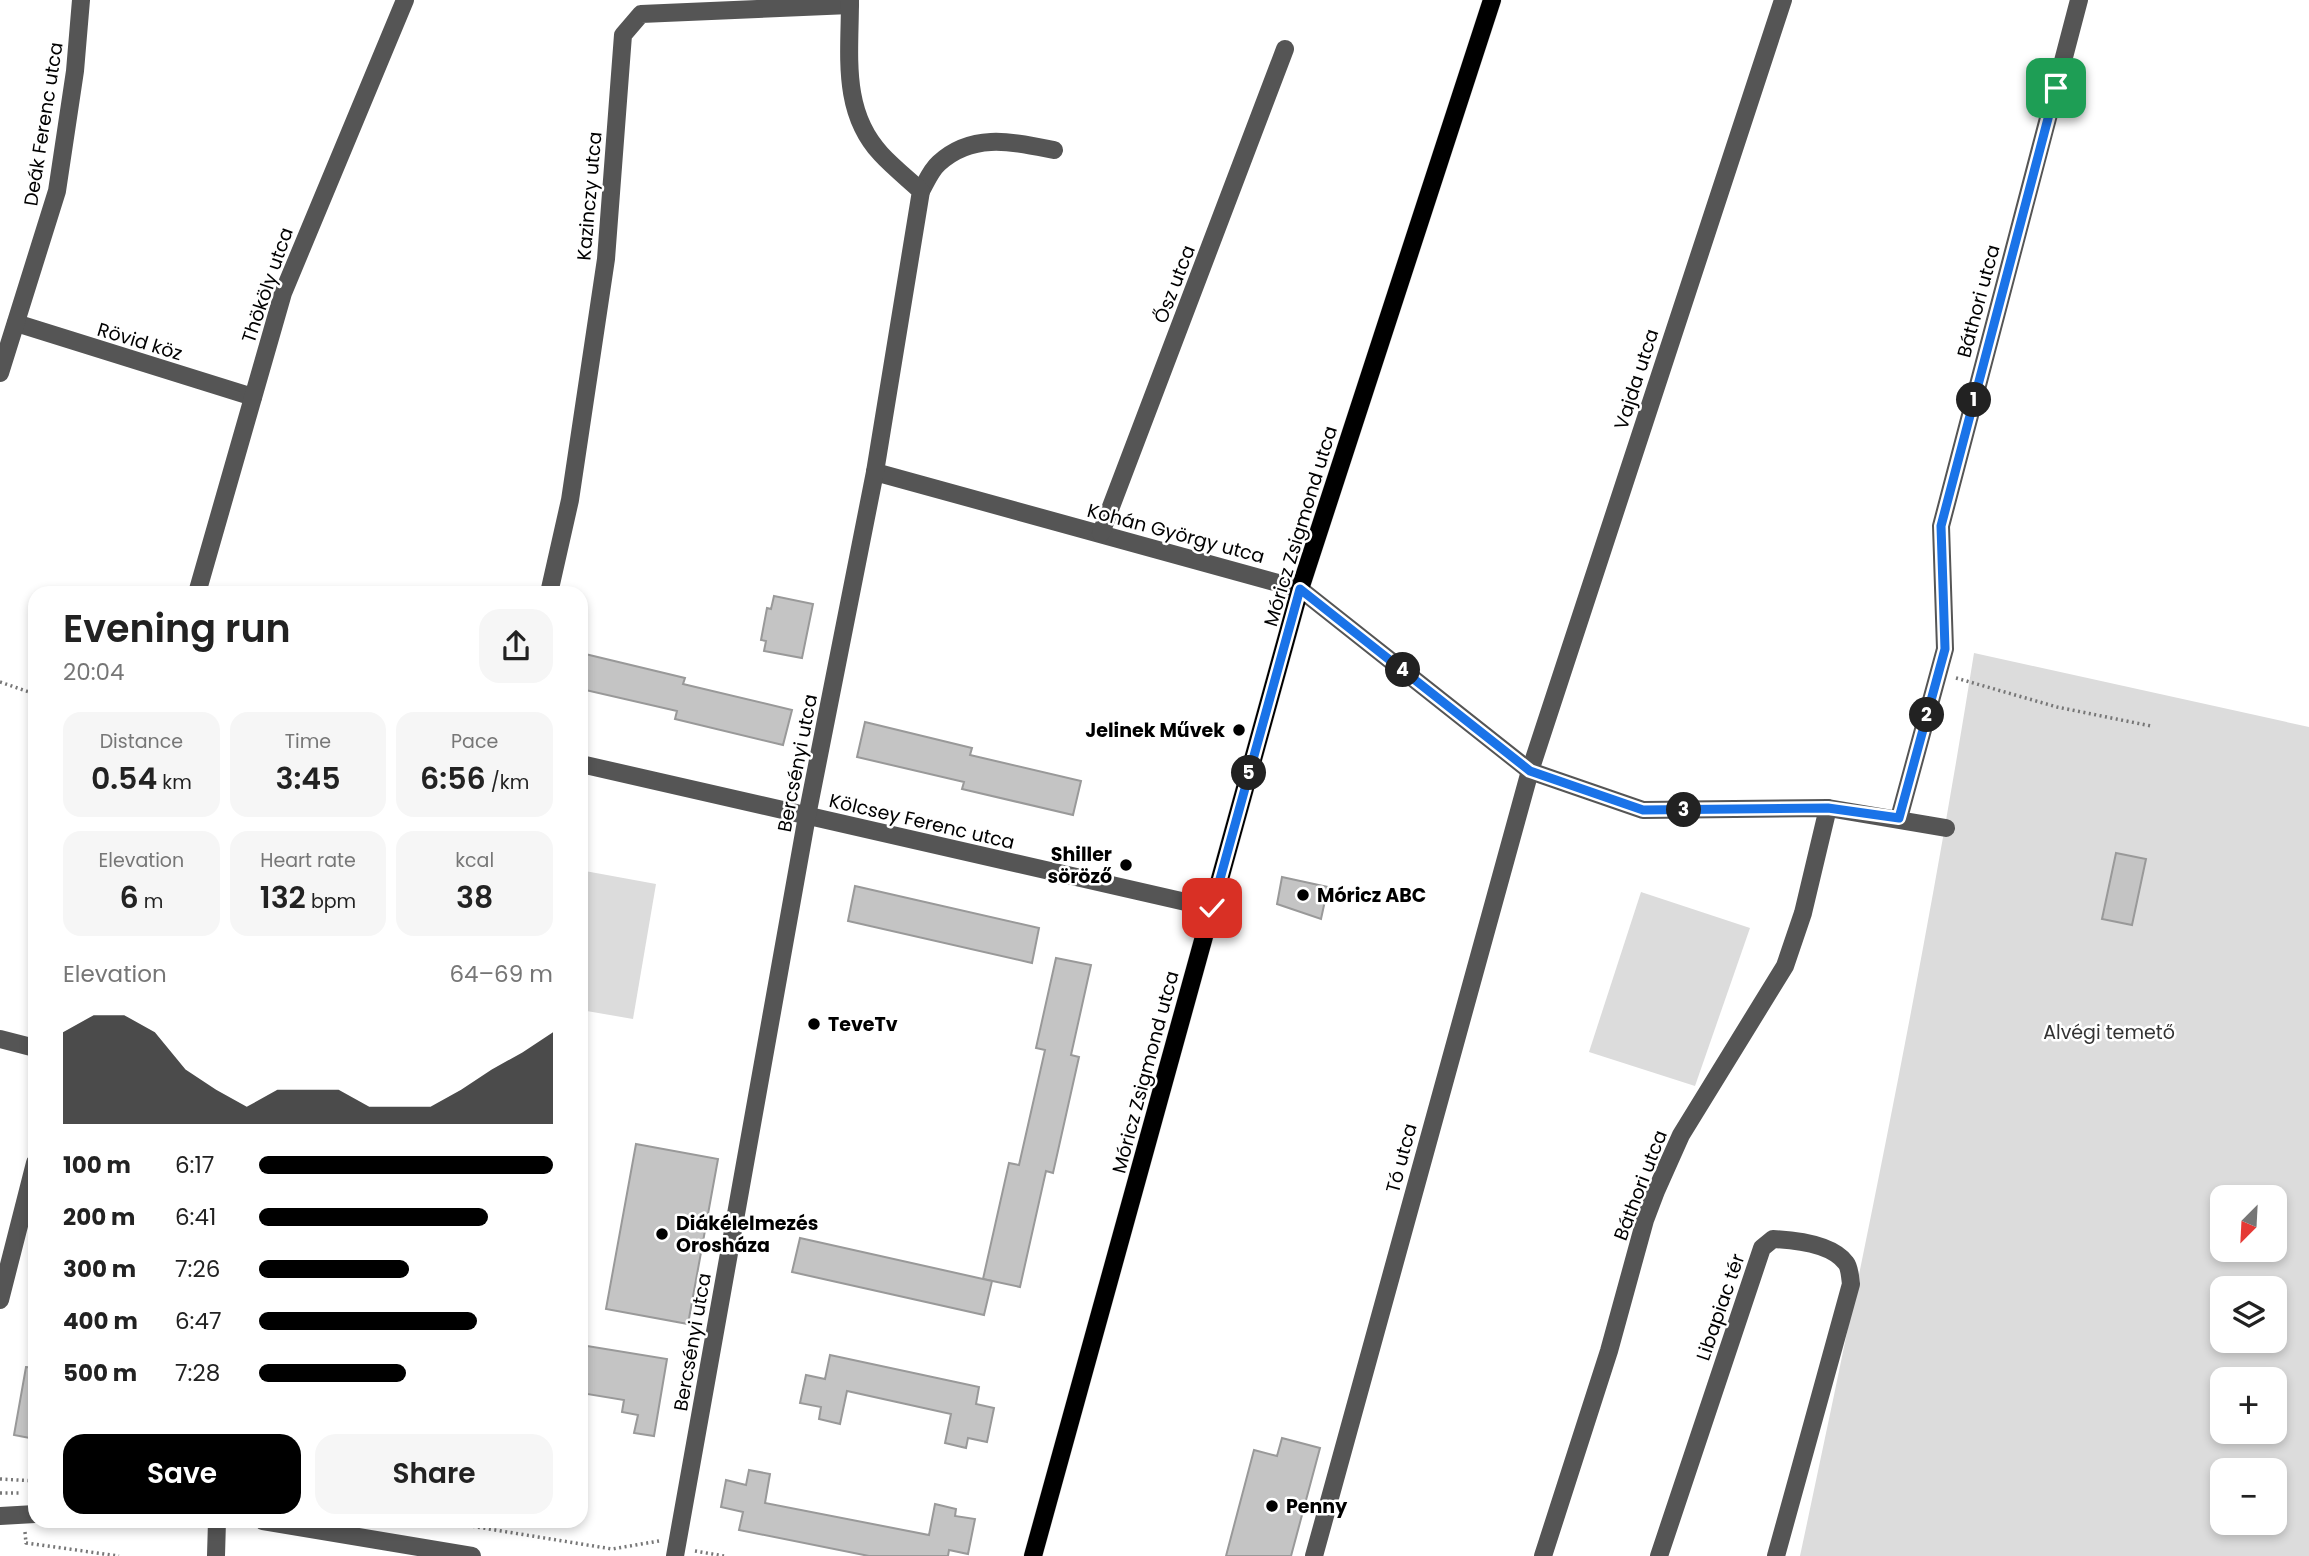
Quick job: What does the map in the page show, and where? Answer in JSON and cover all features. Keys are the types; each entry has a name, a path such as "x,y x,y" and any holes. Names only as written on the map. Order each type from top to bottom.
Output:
{"main road":[{"name":"Móricz Zsigmond utca","path":"1033,1556 1300,589 1492,0"}],"street":[{"name":"Deák Ferenc utca","path":"0,373 57,191 75,71 81,0"},
{"name":"Thököly utca","path":"199,586 283,293 405,0"},
{"name":"Vajda utca","path":"1530,771 1783,0"},
{"name":"Báthori utca","path":"1899,818 1945,649 1941,526 2080,0"},
{"path":"850,3 849,85 858,119 880,153 921,191 937,164 964,145 1009,141 1054,150"},
{"name":"Kazinczy utca","path":"551,586 570,500 606,259 623,35 641,14 850,3"},
{"name":"Ősz utca","path":"1101,533 1285,49"},
{"name":"Bercsényi utca","path":"676,1549 807,816 875,472 921,191"},
{"name":"Rövid köz","path":"16,323 253,397"},
{"name":"Kohán György utca","path":"875,472 1300,589 1530,771 1643,810 1828,808 1946,828"},
{"name":"Kölcsey Ferenc utca","path":"588,766 1212,908"},
{"name":"Tó utca","path":"1314,1556 1530,771"},
{"name":"Báthori utca","path":"1543,1556 1609,1351 1645,1220 1656,1191 1681,1135 1785,966 1804,913 1828,808"},
{"path":"0,1039 28,1046"},
{"path":"0,1300 28,1190"},
{"name":"Libapiac tér","path":"1659,1556 1762,1248 1773,1239 1798,1240 1835,1253 1847,1265 1851,1284 1776,1556"},
{"path":"0,1516 28,1515"},
{"path":"216,1556 217,1528"},
{"path":"305,1528 472,1556"}],"path":[{"path":"1941,665 1958,680 2057,707 2151,726"},
{"path":"0,682 28,692"},
{"path":"0,1479 28,1481"},
{"path":"0,1493 23,1493 28,1511"},
{"path":"28,1524 26,1543 119,1556"},
{"path":"483,1528 611,1549 663,1541 676,1549 686,1543 691,1550 724,1556"}],"green space":[{"name":"Alvégi temető","path":"1974,653 2309,727 2309,1556 1800,1556 1893,1105 1936,879"},
{"path":"588,872 656,884 633,1019 588,1011"},
{"path":"1641,892 1750,928 1695,1086 1589,1052"}],"building":[{"path":"774,596 813,604 802,658 764,651 766,641 761,640 767,608 771,609"},
{"path":"588,655 685,678 683,684 792,710 783,745 675,719 677,711 588,691"},
{"path":"865,722 972,748 970,755 1081,781 1073,815 962,789 964,782 857,757"},
{"path":"2116,853 2146,859 2132,925 2102,919"},
{"name":"Móricz ABC","path":"1282,877 1328,887 1321,919 1277,904"},
{"path":"855,886 1039,928 1032,963 848,921"},
{"path":"1056,958 1091,965 1071,1055 1079,1057 1053,1173 1046,1171 1020,1287 983,1279 1009,1163 1019,1165 1045,1050 1036,1048"},
{"name":"Diákélelmezés Orosháza","path":"636,1144 718,1159 688,1324 606,1309"},
{"path":"800,1238 992,1281 984,1315 792,1272"},
{"path":"588,1346 667,1359 654,1436 634,1433 638,1415 622,1412 624,1400 588,1394"},
{"path":"830,1355 979,1387 976,1404 994,1408 987,1442 968,1438 966,1448 945,1443 951,1414 847,1391 840,1424 819,1419 821,1407 800,1403 806,1375 825,1379"},
{"path":"26,1367 28,1367 28,1438 14,1435"},
{"name":"Penny","path":"1282,1438 1320,1448 1291,1556 1226,1556 1254,1450 1277,1456"},
{"path":"749,1470 770,1474 765,1503 929,1535 935,1504 956,1509 955,1516 975,1519 968,1554 949,1550 948,1556 869,1556 739,1530 743,1512 721,1507 726,1480 746,1485"}],"place":[{"name":"Jelinek Művek","path":"1239,730"},
{"name":"Shiller söröző","path":"1126,865"},
{"name":"Móricz ABC","path":"1303,895"},
{"name":"TeveTv","path":"814,1024"},
{"name":"Diákélelmezés Orosháza","path":"662,1234"},
{"name":"Penny","path":"1272,1506"}],"route":[{"path":"1212,908 1300,589 1530,771 1643,810 1828,808 1899,818 1945,649 1941,526 2056,88"}]}
